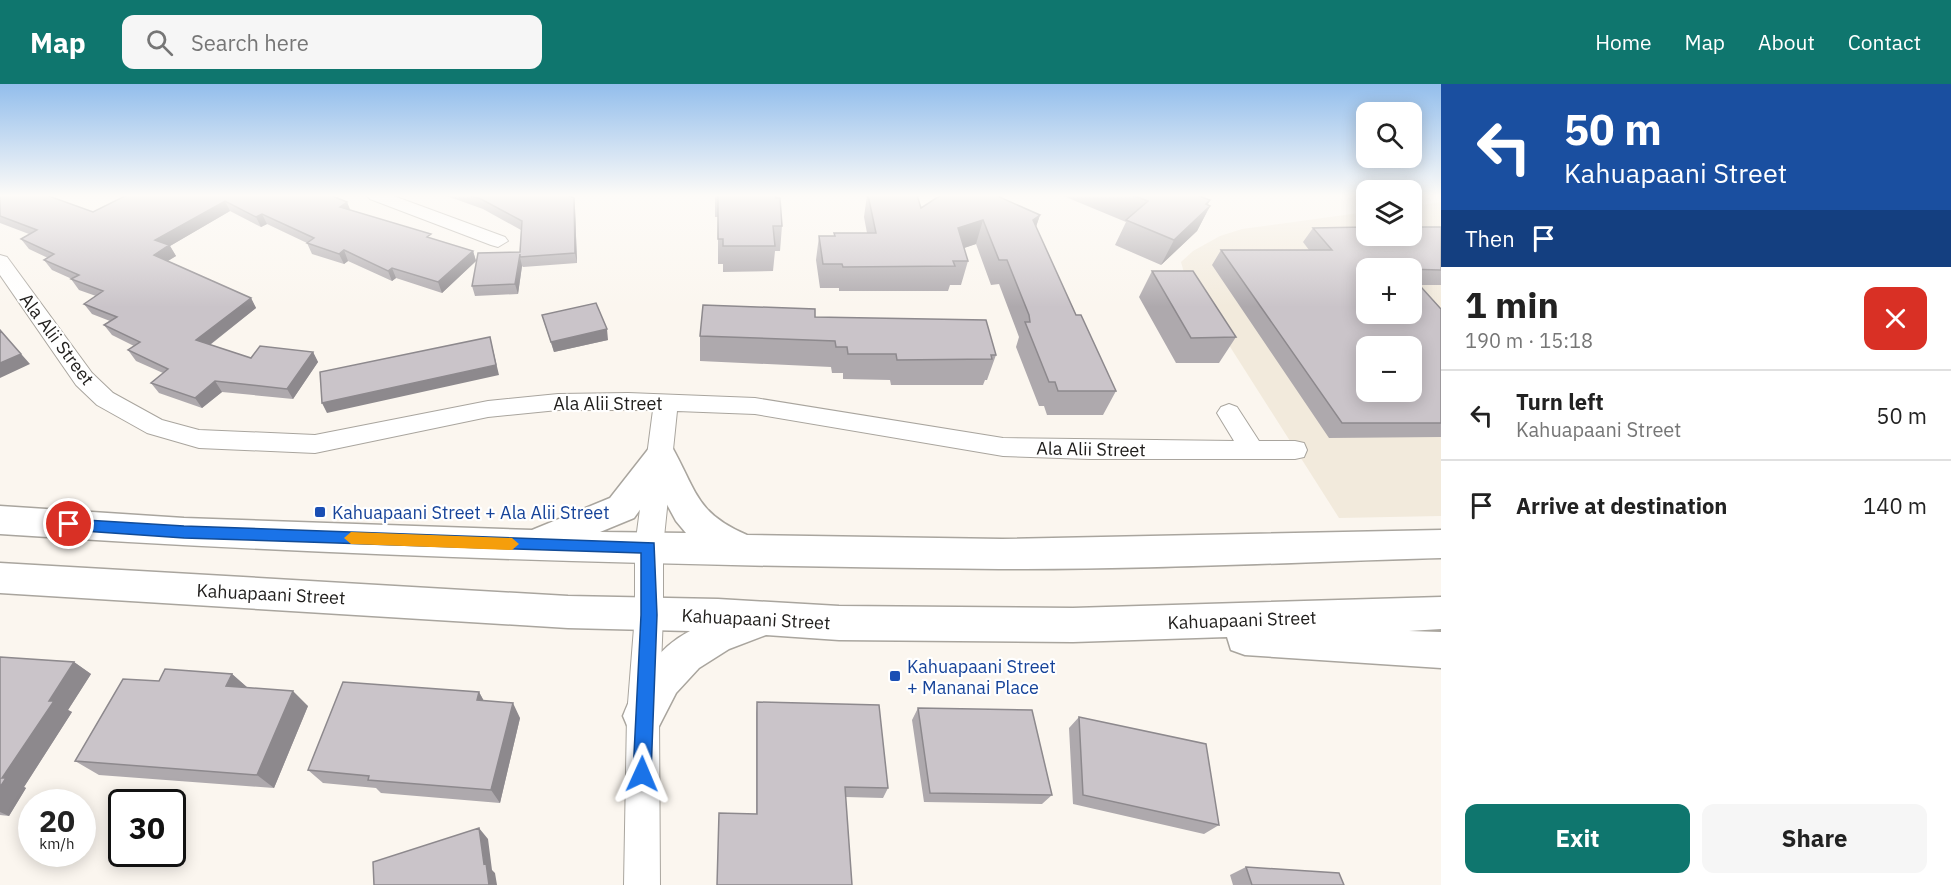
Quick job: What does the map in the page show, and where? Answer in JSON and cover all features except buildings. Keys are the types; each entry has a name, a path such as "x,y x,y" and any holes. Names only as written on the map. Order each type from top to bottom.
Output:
{"main road":[{"path":"535,545 622,508 661,456 688,516 716,538 742,547"},
{"path":"0,520 184,532 535,545 742,547 1002,554 1441,544"},
{"name":"Kahuapaani Street","path":"0,578 649,615 839,623 1073,625 1441,614"},
{"path":"643,716 655,687 666,671 719,633 766,619"},
{"path":"1073,625 1441,650"}],"street":[{"path":"475,232 498,241"},
{"name":"Ala Alii Street","path":"0,261 84,379 105,399 155,428 199,439 315,444 367,436 489,409 558,402 666,402 755,406 801,412 1003,447 1295,450"},
{"path":"642,885 643,716 649,615 649,547 666,402"},
{"path":"1229,413 1252,450"}],"shaded area":[{"path":"1231,232 1356,232 1356,246 1422,246 1422,232 1441,232 1441,516 1339,518 1185,276 1181,262 1193,251"}],"slow traffic":[{"path":"351,538 512,544"}],"place":[{"name":"Kahuapaani Street + Ala Alii Street","path":"320,512"},
{"name":"Kahuapaani Street + Mananai Place","path":"895,676"}],"route":[{"path":"69,524 184,532 649,547 649,615 642,774"}]}
